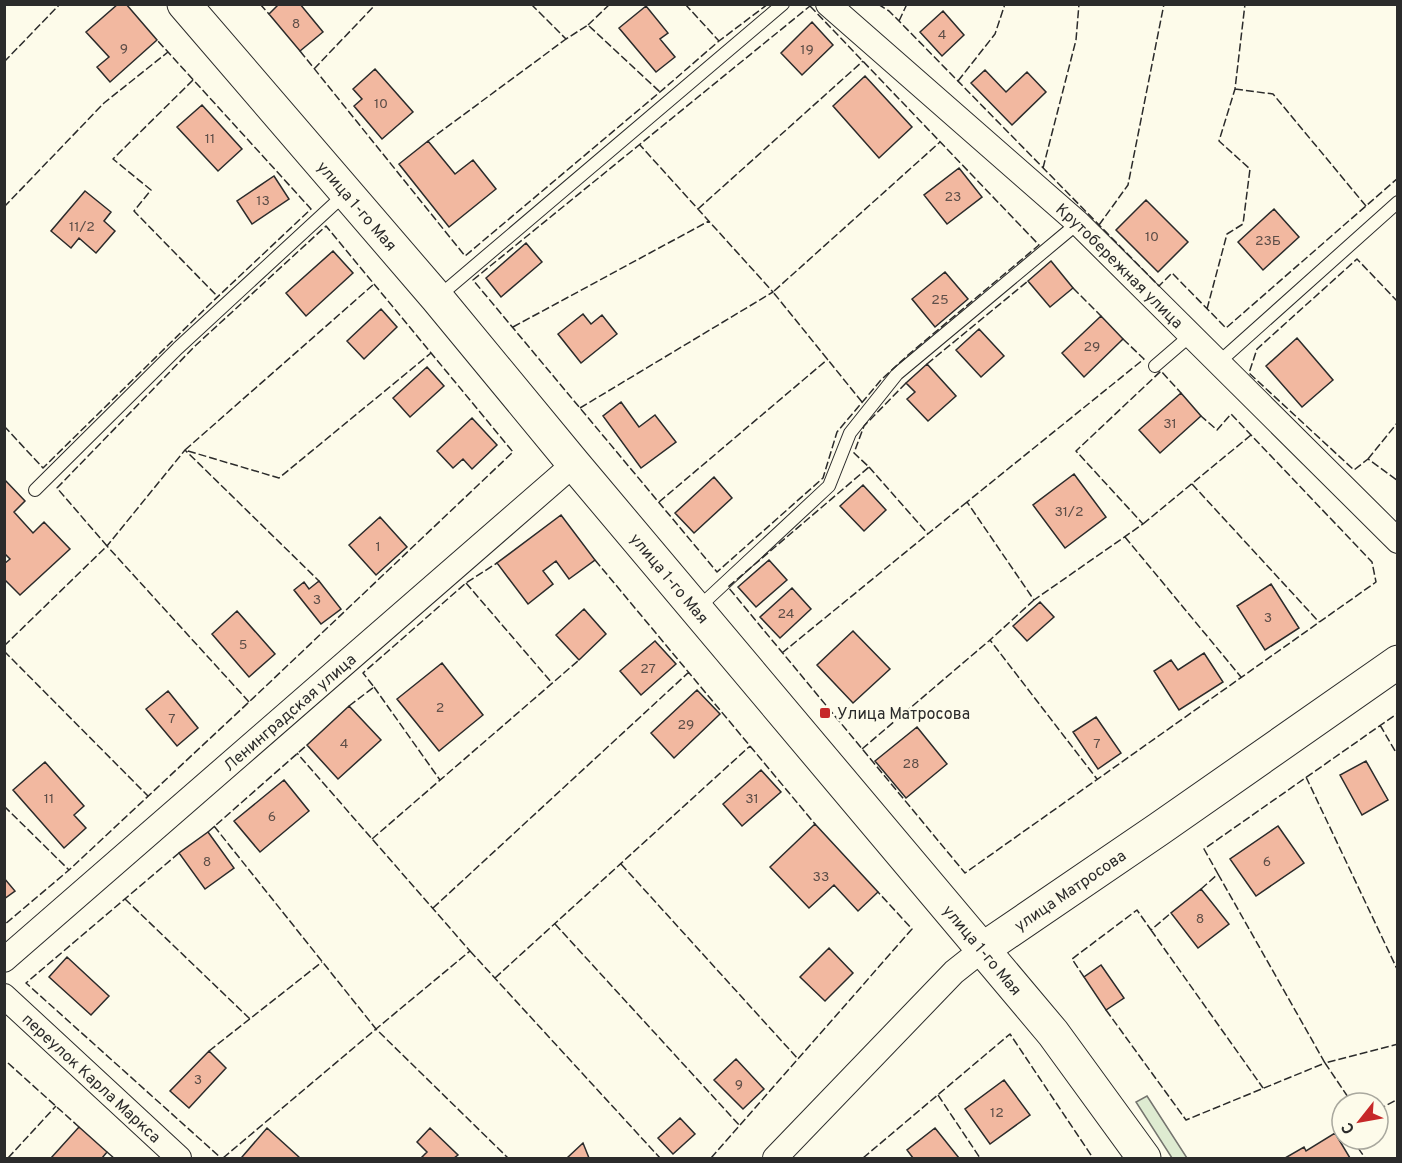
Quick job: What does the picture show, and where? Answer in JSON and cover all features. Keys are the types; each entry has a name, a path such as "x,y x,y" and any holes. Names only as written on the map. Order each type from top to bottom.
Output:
{"street":[{"name":"улица 1-го Мая","path":"184,4 437,298 1053,1033 1144,1158"},
{"name":"Крутобережная улица","path":"828,4 1078,223 1398,541"},
{"name":"Ленинградская улица","path":"4,960 574,464"},
{"name":"улица Матросова","path":"775,1158 954,972 982,950 1160,829 1398,662"},
{"name":"переулок Карла Маркса","path":"4,996 179,1158"}],"lane":[{"path":"437,298 783,4"},
{"path":"35,490 178,348 346,193"},
{"path":"1218,363 1398,202"},
{"path":"697,609 829,486 850,433 897,374 1078,223"},
{"path":"1155,366 1191,335"}],"green space":[{"path":"1147,1096 1187,1158 1172,1158 1136,1102"}],"building":[{"path":"118,4 126,4 157,40 110,82 97,67 109,57 86,32"},
{"path":"279,4 300,4 323,32 300,51 269,14"},
{"path":"646,6 668,33 660,39 675,57 656,72 619,28"},
{"path":"943,11 964,35 942,56 920,32"},
{"path":"812,22 833,45 802,75 781,53"},
{"path":"375,69 413,112 382,139 354,106 362,99 353,89"},
{"path":"985,70 1006,92 1027,72 1046,92 1012,125 971,83"},
{"path":"865,76 912,127 879,158 833,106"},
{"path":"202,105 242,149 218,171 177,127"},
{"path":"428,141 455,174 473,160 496,189 449,227 399,164"},
{"path":"959,168 982,197 947,224 924,195"},
{"path":"274,176 289,199 252,224 237,201"},
{"path":"85,191 111,212 104,221 115,231 96,253 79,238 71,248 51,231"},
{"path":"1146,200 1188,242 1158,272 1116,230"},
{"path":"1274,209 1299,237 1263,270 1238,242"},
{"path":"526,243 542,262 501,297 486,278"},
{"path":"333,251 353,273 306,316 286,293"},
{"path":"1051,261 1073,288 1050,307 1028,281"},
{"path":"945,272 968,299 935,327 912,299"},
{"path":"381,309 397,327 364,359 347,341"},
{"path":"583,314 591,324 602,315 617,334 581,363 558,334"},
{"path":"1101,316 1123,339 1084,377 1062,353"},
{"path":"979,329 1004,356 981,377 956,350"},
{"path":"1297,338 1333,380 1302,407 1266,366"},
{"path":"927,364 956,396 928,421 907,399 915,392 906,383"},
{"path":"427,367 444,386 410,417 393,398"},
{"path":"1181,393 1201,416 1160,453 1139,430"},
{"path":"621,402 639,427 655,415 676,442 641,468 603,416"},
{"path":"472,418 497,445 472,469 463,459 453,468 437,451"},
{"path":"1074,474 1106,517 1065,548 1033,505"},
{"path":"714,477 732,498 694,533 675,513"},
{"path":"4,479 25,501 14,512 33,533 44,522 70,549 20,595 4,579 4,564 10,559 4,553"},
{"path":"863,485 886,510 864,531 840,506"},
{"path":"561,515 595,560 569,579 556,561 543,571 553,584 528,604 497,563"},
{"path":"380,517 407,547 376,575 349,545"},
{"path":"769,560 787,580 756,607 738,587"},
{"path":"319,581 341,609 321,624 294,590 304,582 309,589"},
{"path":"1271,584 1299,628 1265,650 1237,606"},
{"path":"792,588 811,609 780,638 760,617"},
{"path":"1040,602 1054,617 1027,641 1013,626"},
{"path":"584,609 606,634 579,660 556,635"},
{"path":"237,611 275,654 249,677 212,634"},
{"path":"853,631 890,669 853,703 817,665"},
{"path":"655,641 676,664 641,695 620,671"},
{"path":"1204,653 1223,682 1179,710 1154,671 1171,660 1178,670"},
{"path":"442,663 483,715 439,751 397,699"},
{"path":"697,690 720,714 674,758 651,733"},
{"path":"168,691 198,728 177,746 146,709"},
{"path":"349,706 381,740 338,779 307,745"},
{"path":"1096,717 1121,753 1098,769 1073,732"},
{"path":"917,727 947,764 906,798 875,761"},
{"path":"1366,761 1388,800 1362,815 1340,775"},
{"path":"45,762 84,806 74,815 86,828 64,848 13,790"},
{"path":"761,770 781,792 742,826 723,804"},
{"path":"284,780 309,811 260,852 234,821"},
{"path":"815,824 878,892 858,911 834,885 809,908 770,867"},
{"path":"1278,826 1304,863 1256,896 1230,859"},
{"path":"208,832 234,868 205,889 179,853"},
{"path":"4,878 15,891 4,899"},
{"path":"1201,889 1229,924 1198,948 1171,913"},
{"path":"829,948 853,973 825,1001 800,977"},
{"path":"67,957 109,996 91,1015 49,977"},
{"path":"1101,965 1124,998 1106,1010 1084,977"},
{"path":"209,1051 226,1068 189,1108 170,1091"},
{"path":"736,1059 764,1089 743,1109 714,1080"},
{"path":"1004,1080 1030,1115 990,1144 965,1109"},
{"path":"680,1118 695,1134 673,1154 658,1138"},
{"path":"79,1127 107,1152 102,1158 51,1158"},
{"path":"267,1128 300,1158 242,1157"},
{"path":"430,1128 458,1155 454,1158 421,1158 427,1152 417,1142"},
{"path":"935,1128 959,1158 913,1158 907,1150"},
{"path":"1330,1136 1330,1151 1346,1151 1350,1158 1285,1158 1304,1147 1306,1151"},
{"path":"583,1143 589,1158 567,1158"}],"fence":[{"path":"4,62 60,4"},
{"path":"260,4 269,14"},
{"path":"314,69 376,4"},
{"path":"531,4 566,39 588,25 660,92"},
{"path":"588,25 610,4"},
{"path":"685,4 719,41"},
{"path":"300,51 465,256 719,41 768,4"},
{"path":"878,4 899,21 1159,286 1172,273 1226,328 1398,178"},
{"path":"899,21 907,4"},
{"path":"958,81 995,34 1005,4"},
{"path":"1043,168 1076,40 1079,4"},
{"path":"1099,225 1128,185 1164,4"},
{"path":"1207,309 1227,234 1243,224 1250,169 1219,141 1235,89 1245,4"},
{"path":"810,6 1039,245 881,380 837,432 823,478 717,572 473,280 810,6"},
{"path":"428,141 566,39"},
{"path":"4,426 43,468 210,304 311,209 157,40"},
{"path":"4,207 104,103 168,52"},
{"path":"698,209 863,61"},
{"path":"193,80 113,159 151,190 134,211 218,297"},
{"path":"1235,89 1273,94 1366,206"},
{"path":"862,402 773,292 940,142"},
{"path":"580,408 773,292 640,145"},
{"path":"513,327 709,221"},
{"path":"4,646 107,546 57,488 195,346 326,226 513,452 69,870 4,925"},
{"path":"1398,302 1357,259 1257,349 1249,373 1354,470 1368,459 1398,481"},
{"path":"927,364 1028,281"},
{"path":"185,450 374,284"},
{"path":"1073,288 1101,316"},
{"path":"1123,339 1144,359 967,502 1034,600 1143,524 1076,451 1161,371 1181,393"},
{"path":"188,451 279,478 431,353"},
{"path":"659,502 828,359"},
{"path":"906,383 864,426 854,453 869,467 728,587 965,873 1376,582 1372,562 1231,414 1217,430 1201,416"},
{"path":"1368,459 1398,422"},
{"path":"1143,524 1251,435"},
{"path":"249,702 107,546 185,450 319,581"},
{"path":"869,467 928,534"},
{"path":"1192,484 1319,622"},
{"path":"782,653 967,502"},
{"path":"1125,537 1241,677"},
{"path":"595,560 815,824"},
{"path":"349,706 374,687 363,673 466,583 497,563"},
{"path":"466,583 552,683"},
{"path":"1034,600 990,640 1097,779"},
{"path":"862,749 990,640"},
{"path":"4,651 148,796"},
{"path":"372,839 579,660"},
{"path":"433,908 689,672"},
{"path":"374,687 440,780"},
{"path":"1201,889 1218,874 1204,849 1398,713"},
{"path":"1380,725 1398,756"},
{"path":"208,832 307,745"},
{"path":"495,978 750,746"},
{"path":"223,1158 470,951 297,753"},
{"path":"1306,777 1398,971"},
{"path":"4,806 69,870"},
{"path":"214,826 376,1029 508,1158"},
{"path":"179,853 26,983 221,1158"},
{"path":"621,864 798,1059"},
{"path":"1218,874 1325,1063 1398,1044"},
{"path":"711,1158 912,929 878,892"},
{"path":"125,899 250,1019"},
{"path":"1084,977 1072,959 1137,910 1151,930 1171,913"},
{"path":"555,924 740,1126"},
{"path":"1151,930 1263,1088"},
{"path":"470,951 660,1158"},
{"path":"209,1051 322,962"},
{"path":"1106,1010 1186,1120 1325,1063 1344,1091"},
{"path":"863,1158 1010,1034 1093,1158"},
{"path":"8,1063 79,1127"},
{"path":"938,1095 980,1158"},
{"path":"1390,1103 1398,1099"},
{"path":"8,1158 56,1106"},
{"path":"1360,1151 1365,1158"},
{"path":"107,1152 114,1158"}],"place":[{"name":"Улица Матросова","path":"825,713"}]}
